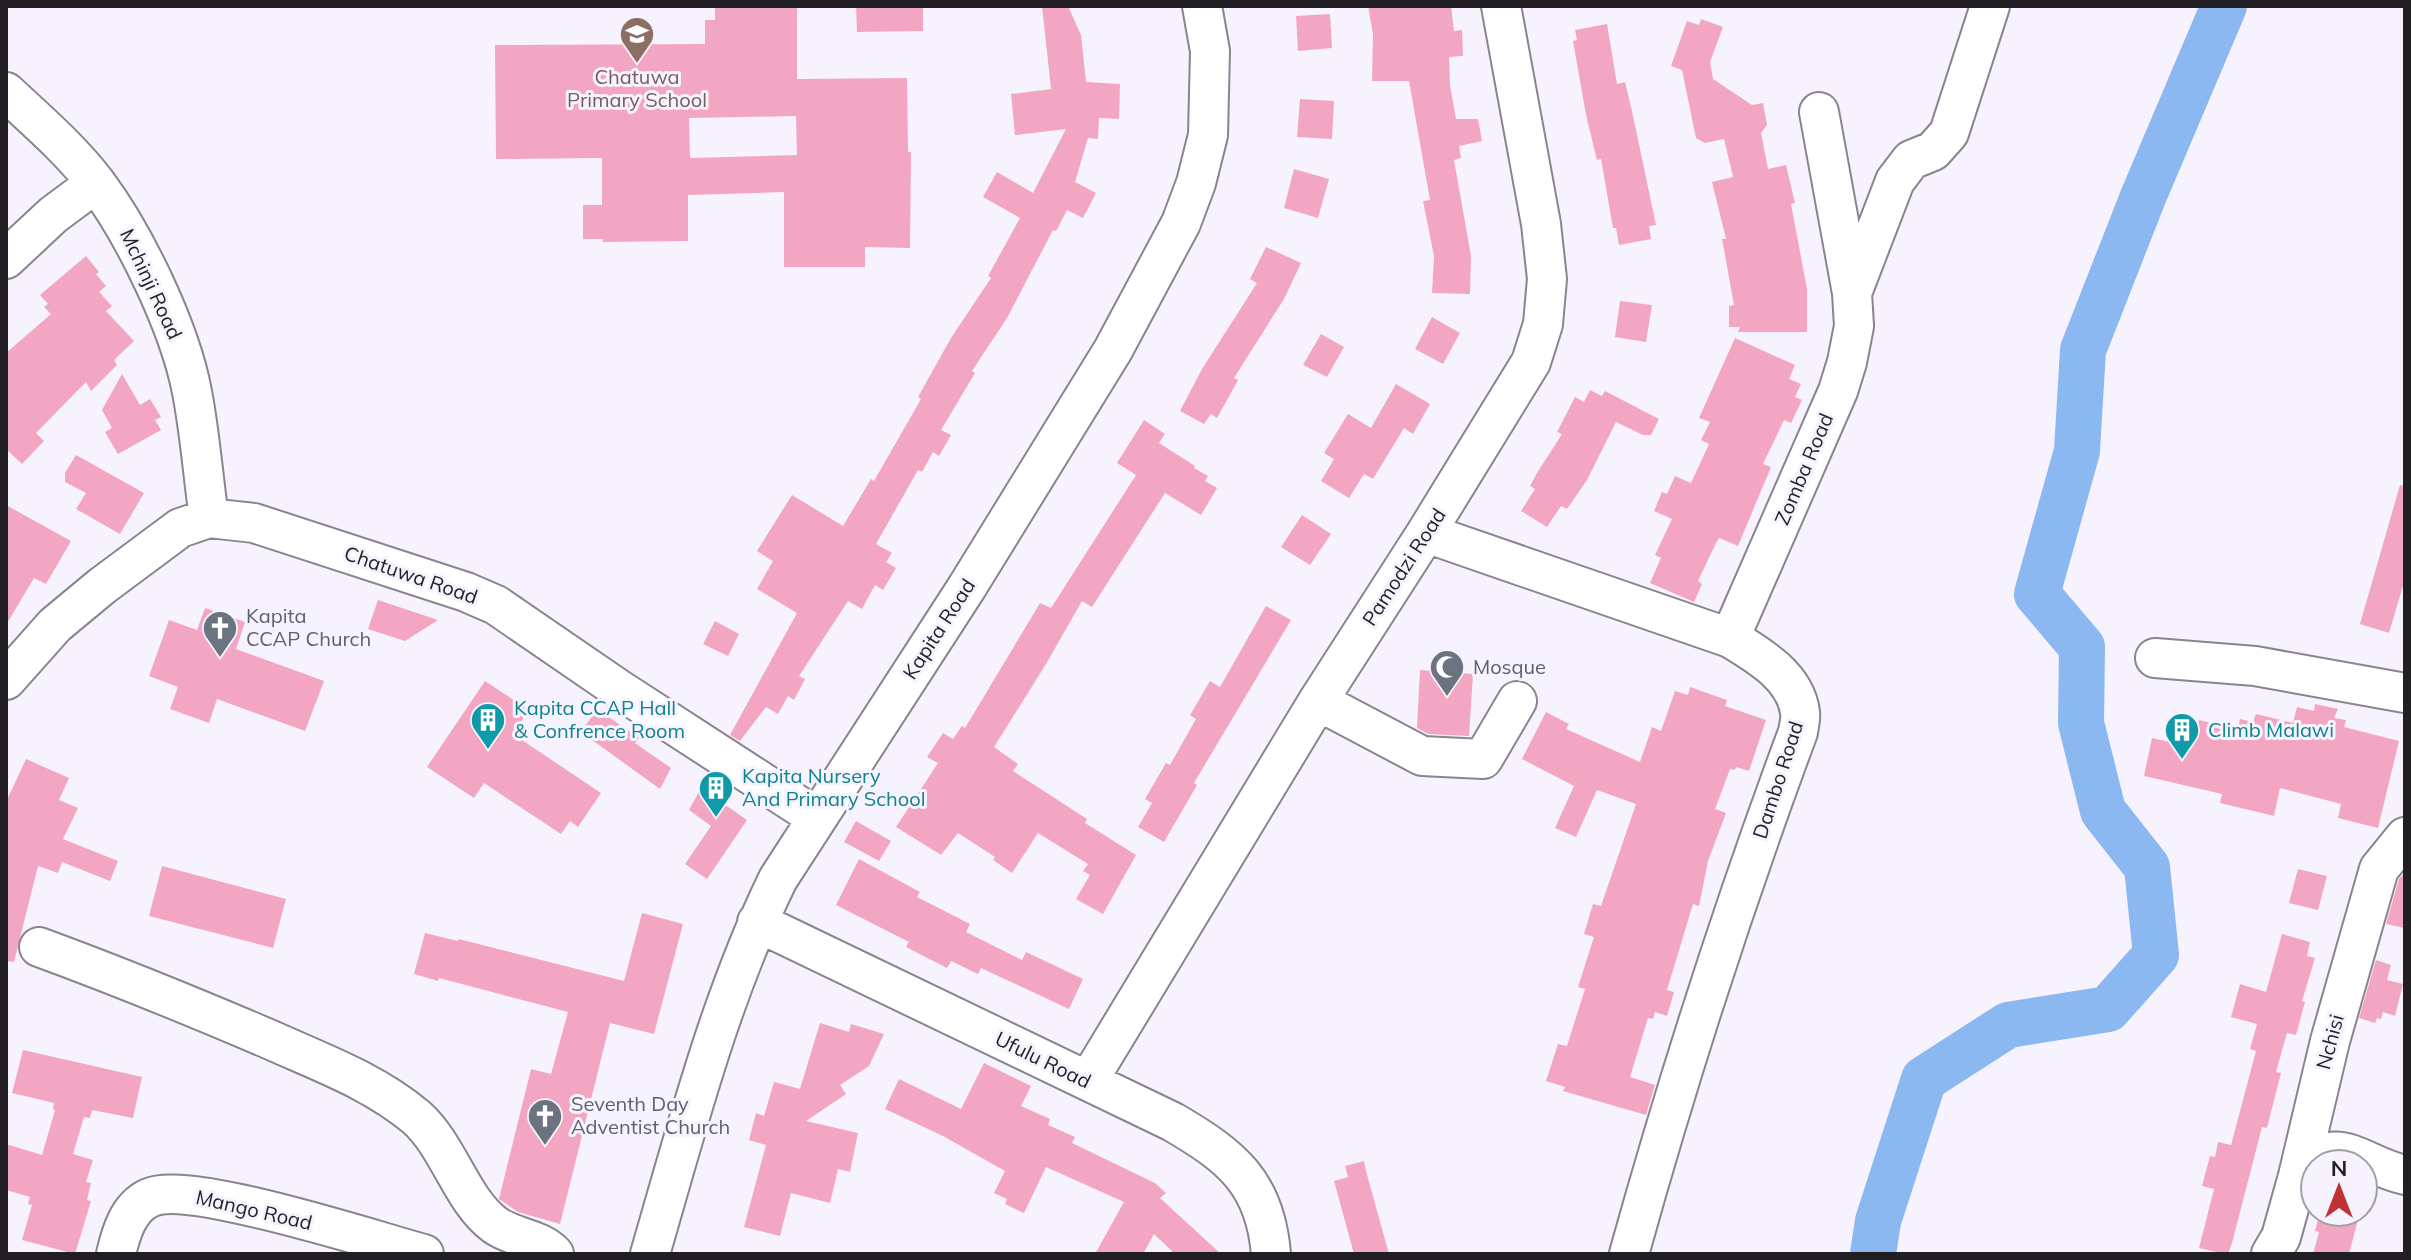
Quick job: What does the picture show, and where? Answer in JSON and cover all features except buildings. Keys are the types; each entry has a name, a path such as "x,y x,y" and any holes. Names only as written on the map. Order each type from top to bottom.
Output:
{"street":[{"name":"Kapita Road","path":"650,1254 707,1056 757,922 778,879 967,587 1105,363 1181,223 1196,183 1208,135 1210,51 1202,6"},
{"name":"Pamodzi Road","path":"1088,1081 1318,701 1531,362 1543,324 1547,297 1541,224 1501,6"},
{"name":"Zomba Road","path":"1852,293 1895,181 1911,160 1933,151 1949,133 1990,6"},
{"name":"Mchinji Road","path":"6,92 67,149 96,183 119,218 157,291 178,340 192,391 209,518"},
{"name":"Zomba Road","path":"1730,638 1838,391 1854,326 1852,293 1819,112"},
{"path":"6,259 53,215 96,183"},
{"name":"Chatuwa Road","path":"6,680 55,625 180,528 209,518 254,523 452,587 496,605 816,817"},
{"name":"Dambo Road","path":"1426,533 1730,638 1762,657 1780,674 1793,694 1800,713 1798,732 1751,859 1660,1141 1629,1254"},
{"path":"2155,658 2255,666 2405,693"},
{"path":"1318,701 1422,756 1483,759 1517,701"},
{"name":"Nchisi","path":"2271,1254 2281,1237 2330,1041 2379,869 2405,837"},
{"name":"Ufulu Road","path":"757,922 1173,1122 1214,1146 1244,1174 1262,1209 1271,1254"},
{"path":"39,947 152,988 370,1084 418,1119 453,1166 473,1201 494,1224 539,1243 554,1254"},
{"path":"2298,1176 2310,1160 2326,1151 2343,1151 2387,1171 2405,1175"},
{"name":"Mango Road","path":"116,1254 127,1220 138,1205 150,1197 168,1193 238,1203 424,1254"}],"waterway":[{"path":"1873,1254 1878,1221 1924,1079 2008,1025 2108,1009 2156,955 2147,867 2103,811 2081,723 2082,647 2037,594 2077,451 2083,350 2143,197 2224,6"}],"place":[{"name":"Chatuwa Primary School","path":"637,65"},
{"name":"Kapita CCAP Church","path":"220,659"},
{"name":"Mosque","path":"1447,698"},
{"name":"Kapita CCAP Hall & Confrence Room","path":"488,751"},
{"name":"Climb Malawi","path":"2182,761"},
{"name":"Kapita Nursery And Primary School","path":"716,819"},
{"name":"Seventh Day Adventist Church","path":"545,1147"}]}
